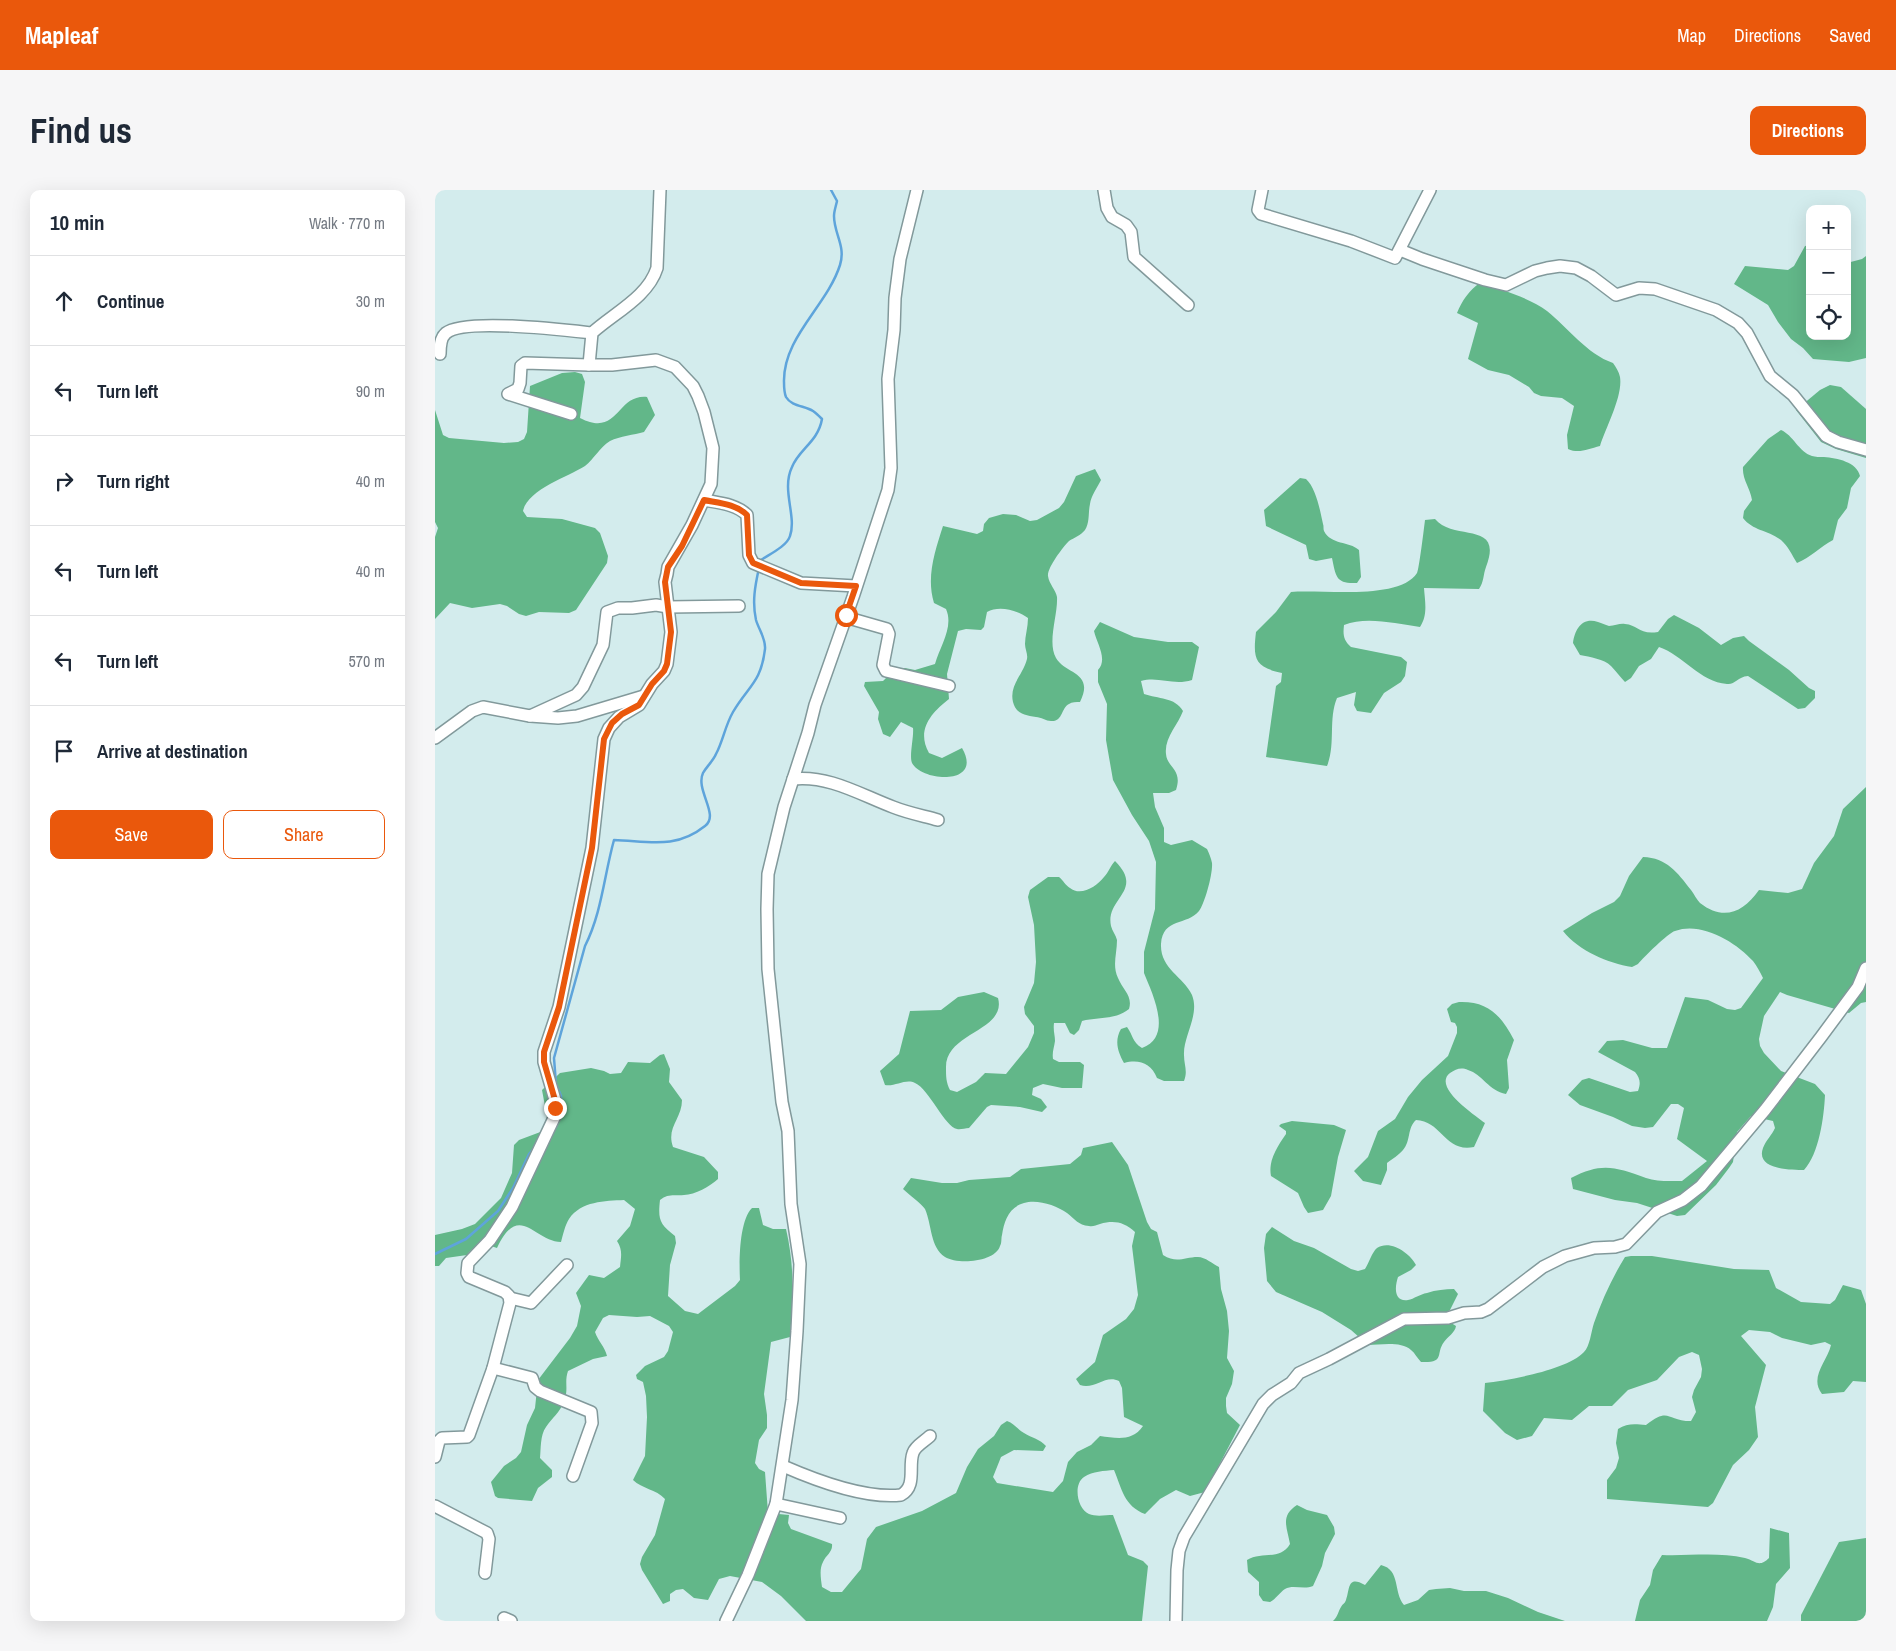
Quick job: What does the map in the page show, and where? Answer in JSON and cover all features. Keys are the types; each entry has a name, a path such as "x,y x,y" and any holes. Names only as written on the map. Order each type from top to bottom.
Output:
{"street":[{"path":"440,354 442,337 455,327 489,325 592,333 645,290 655,274 657,268 659,190"},
{"path":"726,1621 748,1575 776,1504 795,1377 801,1272 791,1204 788,1131 782,1102 768,969 768,874 781,817 815,705 888,490 891,468 888,379 894,330 895,298 900,259 917,190"},
{"path":"1104,190 1107,208 1112,218 1126,225 1131,232 1134,257 1188,306"},
{"path":"1262,190 1258,210 1261,214 1351,241 1395,258 1430,190"},
{"path":"1400,250 1422,260 1506,285 1535,271 1566,266 1576,268 1591,276 1616,295 1645,288 1655,289 1716,310 1738,323 1747,333 1770,376 1793,395 1826,436 1838,442 1866,450"},
{"path":"589,365 592,333"},
{"path":"567,1265 531,1303 510,1298 498,1289 469,1277 467,1273 467,1267 472,1258 490,1240 512,1207 554,1118 555,1100 544,1062 544,1052 559,1007 592,848 604,739 612,723 622,714 639,705 667,664 671,632 665,582 668,567 682,546 711,484 713,448 704,412 693,386 675,367 656,360 612,365 525,363 521,366 518,389 508,394 571,414"},
{"path":"704,500 741,509 747,515 749,555 753,563 801,583 856,586"},
{"path":"530,716 576,695 583,687 603,645 607,612 619,608 656,605 668,607 739,606"},
{"path":"845,617 887,629 889,634 883,665 886,671 949,686"},
{"path":"435,738 477,708 490,707 530,716 558,718 577,716 644,696"},
{"path":"793,779 812,779 839,785 895,808 938,820"},
{"path":"1176,1621 1177,1570 1179,1551 1184,1537 1263,1404 1272,1395 1291,1383 1299,1373 1405,1319 1448,1318 1464,1313 1481,1312 1488,1309 1543,1267 1565,1256 1588,1249 1615,1247 1626,1244 1657,1212 1683,1200 1711,1176 1821,1037 1857,987 1866,968"},
{"path":"435,1457 439,1441 442,1438 467,1437 469,1435 493,1368 510,1298"},
{"path":"493,1368 532,1378 535,1387 540,1391 591,1412 592,1423 573,1476"},
{"path":"783,1466 823,1482 869,1493 901,1495 907,1491 911,1477 913,1452 930,1436"},
{"path":"776,1504 839,1518"},
{"path":"435,1506 487,1533 489,1539 485,1573"}],"green space":[{"path":"1805,246 1806,340 1851,340 1851,262 1866,256 1866,358 1849,362 1813,359 1791,339 1768,305 1734,284 1745,266 1788,270 1794,266"},
{"path":"1480,283 1515,294 1540,306 1586,347 1613,363 1620,377 1619,393 1600,446 1580,451 1568,449 1567,435 1574,406 1562,398 1541,396 1534,393 1529,387 1509,375 1488,370 1468,359 1478,323 1457,313 1466,296"},
{"path":"575,372 582,374 585,382 580,418 593,423 603,423 629,402 637,398 647,397 655,415 644,432 610,441 585,466 550,484 532,496 526,503 523,511 527,517 562,519 595,528 600,533 608,556 607,563 576,610 569,613 539,612 526,616 500,604 472,608 450,603 435,619 435,537 438,528 435,522 435,410 443,435 449,438 504,443 518,442 524,439 527,432 530,386 562,373"},
{"path":"1830,385 1841,387 1866,409 1866,458 1836,449 1821,442 1796,410 1820,390"},
{"path":"1781,430 1807,454 1835,458 1851,464 1860,476 1851,488 1847,508 1838,520 1833,540 1797,563 1781,540 1751,526 1743,518 1744,511 1752,500 1743,467 1768,439"},
{"path":"1095,469 1101,480 1089,507 1087,527 1069,541 1048,572 1050,582 1057,597 1053,652 1060,663 1081,679 1084,685 1084,692 1080,702 1071,703 1066,706 1060,717 1055,721 1025,715 1016,709 1012,696 1027,659 1025,644 1028,618 1008,609 997,609 987,612 984,627 981,630 966,629 958,631 947,674 949,699 931,716 925,729 925,745 929,753 942,758 962,748 967,760 965,769 949,777 938,777 918,769 911,760 913,728 901,722 890,737 883,734 878,719 879,712 864,686 865,682 883,681 894,670 905,668 915,670 935,664 948,623 946,609 934,603 931,584 933,564 943,526 977,534 983,531 984,524 989,518 1003,514 1016,515 1030,521 1037,520 1059,508 1064,502 1076,476"},
{"path":"1300,478 1306,479 1315,494 1327,535 1331,539 1359,550 1361,577 1357,583 1341,581 1338,578 1332,558 1316,561 1309,559 1306,545 1266,526 1264,510"},
{"path":"1435,519 1443,526 1483,537 1488,543 1490,552 1483,581 1479,589 1424,588 1425,613 1420,627 1372,621 1353,622 1344,625 1344,637 1351,647 1401,657 1407,662 1405,676 1401,682 1384,693 1371,713 1357,711 1354,705 1356,692 1337,698 1334,706 1330,758 1327,766 1266,757 1276,686 1281,682 1282,673 1266,668 1257,660 1255,649 1256,632 1276,612 1291,592 1377,591 1408,582 1418,570 1425,520"},
{"path":"1674,615 1699,628 1721,645 1733,638 1744,636 1815,691 1815,698 1805,708 1798,709 1748,676 1730,684 1717,682 1700,674 1676,656 1659,647 1651,659 1639,666 1631,678 1625,682 1605,662 1580,655 1573,643 1575,633 1580,625 1588,621 1609,626 1629,625 1652,633 1658,632 1668,619"},
{"path":"1100,622 1134,637 1168,642 1192,642 1199,647 1192,680 1185,682 1141,681 1144,694 1171,701 1180,706 1183,711 1169,737 1166,748 1167,759 1178,777 1176,790 1169,793 1153,793 1155,807 1164,828 1164,842 1171,845 1192,840 1207,849 1212,863 1208,888 1199,911 1194,916 1176,923 1166,930 1161,944 1164,960 1188,988 1194,1003 1193,1018 1184,1048 1186,1071 1184,1081 1164,1081 1157,1078 1144,1063 1124,1063 1118,1046 1121,1029 1127,1027 1134,1041 1142,1048 1152,1042 1157,1034 1159,1025 1152,992 1144,973 1144,952 1155,909 1156,862 1149,841 1113,780 1106,740 1107,704 1098,682 1098,670 1101,666 1102,656 1094,631"},
{"path":"1866,787 1866,1002 1861,1003 1849,1013 1780,992 1764,1016 1759,1039 1764,1053 1781,1071 1815,1084 1825,1095 1820,1135 1813,1155 1804,1170 1784,1169 1769,1165 1764,1161 1762,1155 1763,1148 1775,1128 1773,1121 1751,1116 1737,1132 1733,1162 1716,1185 1685,1215 1677,1216 1637,1203 1615,1200 1573,1189 1571,1178 1600,1168 1617,1169 1655,1180 1682,1181 1707,1161 1677,1139 1684,1108 1678,1104 1671,1104 1653,1127 1645,1128 1632,1126 1580,1105 1568,1095 1582,1080 1589,1078 1630,1092 1638,1091 1639,1081 1635,1072 1598,1052 1607,1041 1623,1040 1652,1048 1667,1048 1685,997 1708,1000 1727,1009 1735,1010 1741,1008 1763,978 1746,954 1728,941 1707,931 1685,929 1675,931 1662,940 1638,964 1632,967 1595,955 1577,944 1563,931 1614,902 1620,896 1629,876 1643,857 1659,860 1671,867 1681,877 1700,903 1708,909 1717,912 1725,913 1739,909 1753,898 1759,890 1788,893 1802,889 1814,863 1834,836 1843,809"},
{"path":"1115,861 1123,871 1126,880 1122,894 1113,908 1111,926 1117,940 1116,973 1129,997 1129,1009 1112,1017 1082,1021 1079,1030 1074,1035 1070,1033 1065,1023 1054,1023 1053,1059 1059,1062 1080,1062 1084,1065 1082,1088 1062,1088 1043,1084 1033,1088 1032,1095 1041,1099 1047,1107 1042,1112 1020,1107 991,1105 987,1107 969,1128 957,1129 947,1122 926,1092 915,1083 908,1081 885,1085 880,1071 899,1054 910,1011 941,1010 958,997 984,992 998,998 998,1009 994,1018 986,1025 955,1046 949,1055 946,1067 947,1082 950,1090 957,1092 976,1082 985,1073 1006,1074 1028,1047 1034,1033 1034,1026 1025,1014 1024,1007 1034,983 1036,962 1034,925 1028,897 1030,890 1048,877 1059,877 1067,886 1074,890 1084,891 1093,887 1101,880"},
{"path":"1459,1002 1478,1004 1492,1011 1504,1023 1514,1040 1507,1060 1509,1088 1506,1094 1495,1090 1473,1072 1465,1069 1450,1073 1446,1079 1446,1086 1457,1100 1485,1123 1474,1147 1464,1148 1456,1145 1432,1125 1416,1120 1411,1127 1407,1143 1400,1154 1387,1163 1387,1170 1381,1185 1363,1181 1354,1171 1368,1157 1378,1131 1395,1119 1408,1097 1422,1080 1448,1056 1457,1033 1457,1027 1455,1023 1451,1022 1447,1009 1452,1004"},
{"path":"664,1054 670,1069 669,1082 682,1100 680,1113 671,1134 673,1147 704,1157 718,1172 718,1179 702,1190 688,1195 669,1196 660,1200 659,1212 661,1221 675,1236 676,1243 670,1265 668,1296 685,1311 698,1314 735,1286 740,1280 740,1253 744,1222 752,1208 759,1208 763,1225 773,1229 786,1229 793,1283 790,1337 771,1342 764,1394 767,1428 759,1440 755,1463 759,1469 765,1472 768,1513 789,1515 788,1523 791,1529 832,1544 823,1562 821,1571 822,1587 831,1592 842,1592 861,1569 867,1539 876,1527 922,1511 956,1493 967,1467 978,1449 994,1436 1001,1425 1007,1421 1046,1446 1043,1451 1014,1450 1001,1457 993,1477 997,1483 1053,1492 1063,1481 1068,1462 1077,1452 1091,1445 1100,1436 1129,1437 1134,1435 1143,1426 1124,1417 1122,1388 1119,1381 1109,1379 1085,1386 1080,1385 1076,1379 1095,1362 1103,1335 1126,1319 1134,1309 1138,1295 1132,1246 1135,1232 1123,1224 1114,1222 1092,1226 1085,1225 1057,1208 1040,1202 1029,1202 1019,1205 1008,1215 1004,1225 1001,1245 991,1256 984,1259 958,1261 945,1257 940,1253 934,1242 925,1209 903,1189 911,1178 942,1183 957,1183 969,1180 1010,1177 1021,1169 1070,1164 1081,1155 1083,1148 1112,1142 1128,1165 1147,1222 1151,1229 1157,1232 1163,1255 1177,1260 1201,1257 1219,1267 1229,1331 1227,1358 1234,1371 1232,1384 1226,1398 1226,1406 1227,1413 1240,1425 1205,1492 1190,1496 1176,1490 1160,1499 1145,1514 1138,1511 1128,1502 1114,1470 1087,1475 1078,1485 1079,1502 1085,1511 1095,1515 1113,1515 1128,1555 1143,1561 1148,1566 1142,1621 806,1621 781,1596 762,1582 730,1576 719,1579 708,1600 694,1598 683,1589 676,1590 670,1594 670,1601 663,1604 640,1564 655,1535 665,1499 633,1480 645,1456 647,1417 643,1382 637,1379 636,1375 645,1366 664,1357 668,1351 673,1332 669,1326 650,1316 609,1315 603,1318 595,1332 607,1356 593,1359 568,1371 564,1402 543,1434 540,1458 552,1470 552,1477 538,1488 532,1501 498,1498 495,1496 491,1482 504,1466 521,1452 527,1425 535,1408 538,1380 577,1326 581,1306 576,1293 589,1275 604,1278 620,1267 621,1251 617,1241 630,1226 635,1209 624,1200 587,1205 574,1213 569,1219 561,1242 551,1240 520,1225 512,1227 505,1234 497,1248 484,1245 477,1246 467,1255 446,1258 439,1266 435,1266 435,1235 475,1224 501,1198 512,1173 514,1145 519,1140 543,1131 547,1117 542,1090 560,1073 591,1068 610,1074 621,1073 628,1062 650,1063"},
{"path":"1292,1121 1334,1125 1346,1130 1338,1157 1331,1196 1323,1210 1308,1213 1298,1193 1271,1176 1272,1160 1286,1134 1286,1131 1279,1126"},
{"path":"1272,1227 1294,1241 1314,1248 1358,1271 1365,1269 1377,1248 1388,1245 1399,1249 1409,1256 1416,1265 1398,1277 1396,1293 1400,1299 1408,1300 1434,1291 1454,1289 1458,1294 1450,1310 1444,1314 1448,1321 1456,1326 1441,1346 1439,1357 1434,1361 1421,1362 1412,1351 1402,1345 1368,1345 1351,1330 1322,1312 1276,1292 1267,1281 1264,1248 1266,1234"},
{"path":"1652,1256 1734,1269 1769,1270 1776,1288 1801,1302 1830,1304 1835,1300 1843,1285 1861,1290 1866,1304 1866,1382 1853,1381 1844,1392 1822,1394 1818,1388 1818,1376 1831,1345 1825,1342 1811,1345 1782,1338 1770,1332 1749,1330 1741,1336 1766,1365 1755,1407 1758,1437 1749,1450 1733,1465 1713,1503 1708,1507 1607,1499 1607,1480 1616,1468 1619,1458 1616,1443 1618,1429 1635,1424 1646,1425 1664,1415 1691,1421 1696,1412 1692,1397 1701,1377 1702,1369 1699,1355 1692,1352 1679,1357 1657,1380 1628,1390 1612,1406 1589,1406 1572,1420 1544,1418 1532,1436 1517,1440 1505,1433 1483,1411 1485,1383 1523,1377 1552,1369 1565,1364 1584,1352 1589,1343 1600,1306 1612,1281 1625,1257"},
{"path":"1297,1505 1307,1510 1327,1515 1334,1527 1335,1534 1325,1553 1322,1566 1313,1586 1288,1588 1270,1602 1263,1601 1259,1595 1259,1582 1248,1572 1247,1560 1252,1557 1276,1554 1286,1549 1290,1544 1286,1527 1288,1513"},
{"path":"1770,1528 1789,1533 1790,1568 1776,1584 1773,1607 1767,1621 1635,1621 1640,1600 1650,1585 1653,1570 1662,1555 1725,1555 1763,1563 1769,1558"},
{"path":"1866,1538 1866,1621 1801,1621 1801,1615 1839,1542"},
{"path":"1381,1565 1387,1568 1394,1576 1404,1605 1418,1600 1429,1590 1450,1588 1464,1591 1486,1591 1565,1621 1333,1621 1345,1602 1352,1582 1359,1582 1365,1585"}],"waterway":[{"path":"761,563 761,560 782,546 790,536 792,520 788,494 789,476 795,461 817,434 822,419 810,409 788,400 784,382 791,350 826,294 840,265 842,252 834,216 837,201 831,190"},
{"path":"556,1127 561,1111 561,1096 556,1084 554,1058 585,946 599,907 614,840 672,841 694,834 709,821 709,809 701,780 703,773 715,757 730,717 757,677 763,660 764,642 756,620 754,607 759,568"},
{"path":"435,1254 466,1239 498,1211 513,1188 529,1154 536,1146"}],"route":[{"path":"555,1108 555,1100 544,1062 544,1052 559,1007 592,848 604,739 612,723 622,714 639,705 667,664 671,632 665,582 668,567 682,546 704,500 741,509 747,515 747,542 749,555 753,563 801,583 856,586 846,615"}]}
